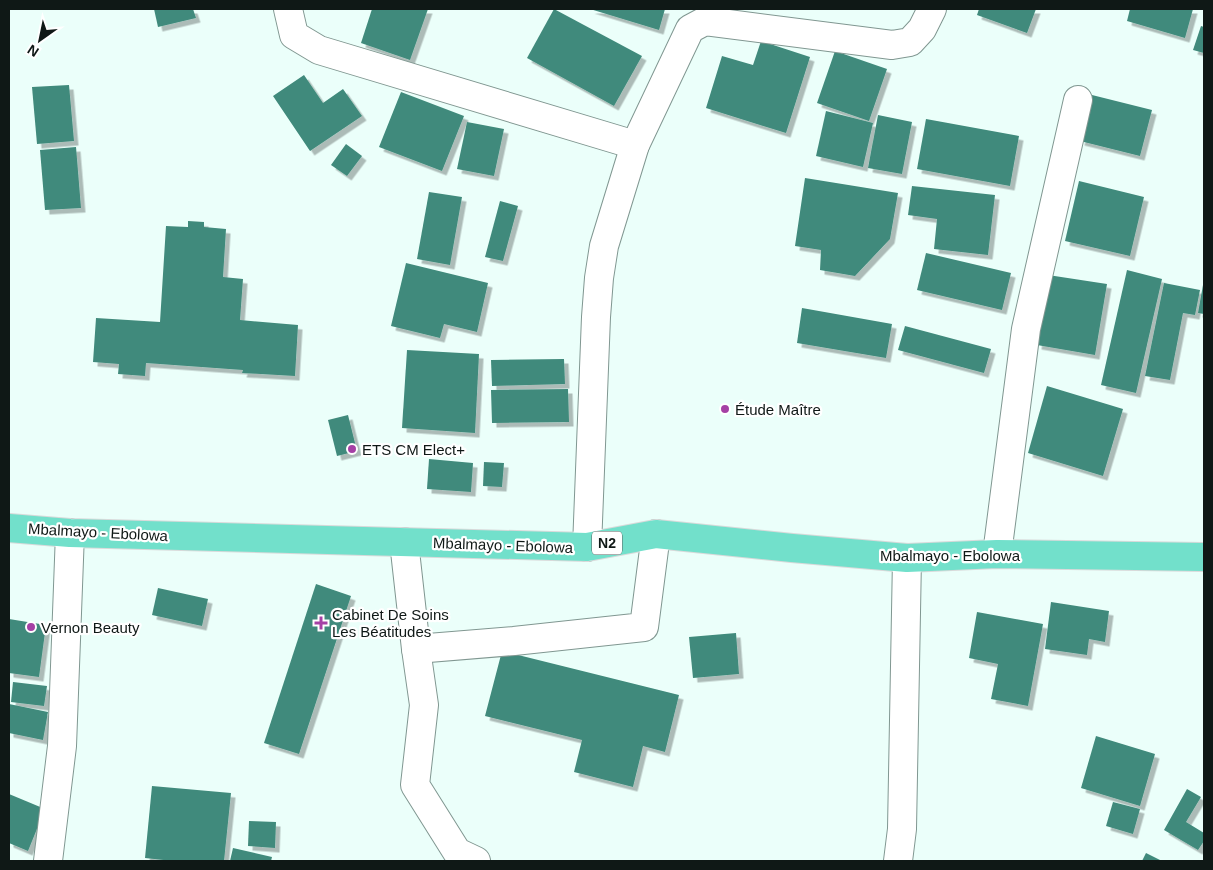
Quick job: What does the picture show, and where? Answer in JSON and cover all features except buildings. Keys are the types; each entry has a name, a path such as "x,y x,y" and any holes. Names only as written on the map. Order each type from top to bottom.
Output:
{"highway":[{"name":"Mbalmayo - Ebolowa","path":"9,528 70,533 587,547 656,534 907,558 997,554 1204,557"}],"street":[{"path":"288,9 294,35 318,50 635,145"},
{"path":"587,547 599,278 604,246 635,145 690,29 705,21 892,46 910,42 922,29 932,9"},
{"path":"997,554 1026,329 1078,100"},
{"path":"48,861 62,746 70,533"},
{"path":"416,650 644,627 656,534"},
{"path":"404,542 424,706 415,785 457,852 476,861"},
{"path":"898,861 902,829 907,558"}],"place":[{"name":"Étude Maître","path":"725,409"},
{"name":"ETS CM Elect+","path":"352,449"},
{"name":"Cabinet De Soins Les Béatitudes","path":"321,623"},
{"name":"Vernon Beauty","path":"31,627"}]}
